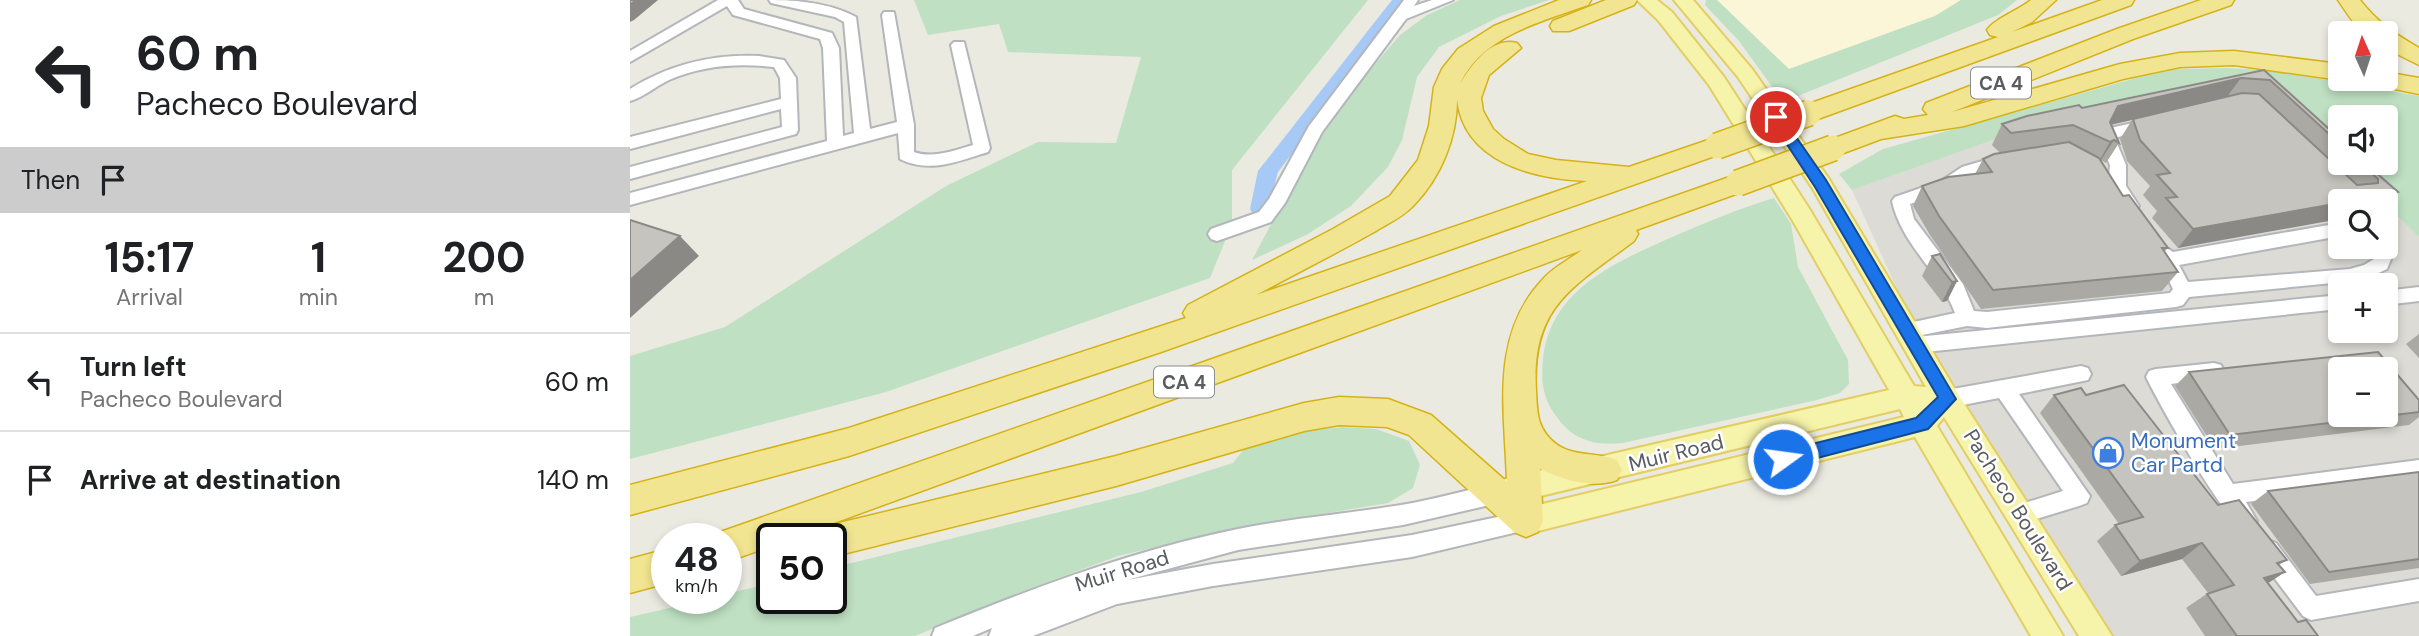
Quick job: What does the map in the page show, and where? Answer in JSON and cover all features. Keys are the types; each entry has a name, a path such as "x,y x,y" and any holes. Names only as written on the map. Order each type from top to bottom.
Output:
{"highway":[{"path":"1150,342 1236,290 1332,243 1402,202 1423,177 1434,154 1440,138 1445,89 1452,71 1462,59 1501,30 1580,0"},
{"path":"1626,0 1513,46 1496,57 1478,71 1469,91 1470,112 1492,145 1518,160 1550,170 1638,174"},
{"path":"1957,60 1995,31 2024,17 2045,0"},
{"name":"CA 4","path":"630,499 849,442 1150,342 1638,174 2123,0"},
{"name":"CA 4","path":"742,540 1738,183 2125,34 2223,0"},
{"path":"2349,0 2365,21"},
{"path":"2398,46 2419,58"},
{"path":"1877,131 1964,118 2120,72 2180,60 2234,58 2328,70"},
{"path":"2398,82 2419,86"},
{"path":"1510,491 1520,416 1521,347 1537,308 1555,285 1604,251 1642,218"},
{"path":"847,537 1116,471 1304,417 1339,411 1388,413 1420,425 1510,491 1526,521"},
{"path":"1520,416 1530,441 1545,455 1571,468 1605,470"},
{"path":"630,576 651,570"}],"main road":[{"name":"Pacheco Boulevard","path":"1646,0 1665,16 1716,79 1802,216 2048,636"},
{"name":"Pacheco Boulevard","path":"1683,0 1745,73 1821,184 1947,399 2097,636"},
{"name":"Muir Road","path":"1510,491 1906,397 1947,399"},
{"path":"1922,424 1947,399"},
{"name":"Muir Road","path":"1526,521 1922,424"}],"street":[{"path":"630,57 730,0 737,12 827,36 831,48 835,143"},
{"path":"776,0 840,14 851,20 862,135"},
{"path":"1217,234 1265,217 1276,203 1315,130 1401,16 1410,0"},
{"path":"1401,16 1446,0"},
{"path":"889,16 906,125 906,155 914,160 934,160 982,148 958,45"},
{"path":"630,96 643,86 684,68 722,60 756,59 779,63 788,78 790,130 630,173"},
{"path":"630,143 789,102"},
{"path":"2117,187 2118,165 2108,141 2112,133 2163,121"},
{"path":"630,199 906,125"},
{"path":"1967,318 1956,289 1905,221 1900,201 1947,185 1968,171 1995,162 2021,159"},
{"path":"2095,172 2117,187 2139,218"},
{"path":"2168,260 2328,231"},
{"path":"2153,239 2168,260 2183,290"},
{"path":"1912,338 1967,318 1987,320 2176,300 2183,290 2363,273 2376,270 2384,259"},
{"path":"2398,296 2419,294"},
{"path":"1912,338 2328,303"},
{"path":"2235,369 2155,377 2227,495 2311,608 2419,590"},
{"path":"1947,399 2081,374"},
{"path":"2003,387 2079,496 2020,514"},
{"path":"2227,495 2419,470"},
{"name":"Muir Road","path":"944,636 1043,595 1217,544 1292,528 1393,516 1510,491"},
{"name":"Muir Road","path":"1001,636 1117,593 1213,575 1412,546 1526,521"}],"shaded area":[{"path":"1717,0 1961,0 1935,16 1789,69"},
{"path":"2195,95 2328,157 2328,175 2340,175 2340,189 2328,189 2328,259 2398,259 2398,217 2419,237 2419,636 2097,636 1947,399 1852,190 2013,133"}],"green space":[{"path":"914,0 1368,0 1232,170 1232,224 1210,278 886,392 630,459 630,356 725,327 946,186 1038,142 1116,143 1141,57 1008,52 999,24 928,35"},
{"path":"1460,0 1549,0 1501,16 1439,47 1417,77 1402,140 1388,167 1351,206 1308,234 1252,260 1318,136 1364,77 1400,35 1427,15"},
{"path":"1706,0 1717,0 1789,69 1935,16 1961,0 2017,0 1998,15 1783,102 1739,41 1705,5"},
{"path":"2178,69 2275,71 2328,80 2328,91 2390,91 2419,96 2419,237 2398,217 2398,189 2370,189 2355,175 2398,175 2398,105 2328,105 2328,148 2266,88 2013,133 1852,190 1839,174 1883,149 2136,78"},
{"path":"1774,198 1791,224 1798,267 1848,360 1849,384 1840,393 1817,400 1623,443 1591,442 1566,428 1546,398 1542,365 1548,335 1558,314 1571,297 1607,269 1628,258 1708,222"},
{"path":"1342,427 1376,429 1409,441 1420,465 1413,488 1388,503 1237,528 1118,556 915,636 630,636 630,617 651,612 742,614 742,590 756,587 756,614 847,614 847,564 1141,492 1233,463 1244,449 1306,431"}],"building":[{"path":"2264,70 2328,128 2328,133 2270,80 2241,78 2118,106 2110,122 2119,143 2114,140 2110,142 2073,125 2011,133 2002,124 2079,105 2082,108"},
{"path":"2242,93 2259,94 2328,158 2328,175 2346,175 2357,185 2378,183 2374,175 2379,175 2395,189 2328,189 2328,205 2193,229 2166,198 2177,197 2157,175 2170,173 2140,140 2133,119"},
{"path":"2069,142 2099,158 2123,196 2129,195 2168,248 2162,248 2178,272 1993,290 1939,216 1922,186 1948,177 1992,172 1983,159 1994,154"},
{"path":"630,220 680,236 630,280"},
{"path":"1940,254 1957,281 1952,282 1932,256"},
{"path":"2378,352 2382,357 2331,357"},
{"path":"2328,357 2328,423 2230,435 2189,372"},
{"path":"2398,375 2419,400 2419,412 2398,415"},
{"path":"2124,385 2218,505 2239,500 2287,560 2277,563 2285,572 2264,578 2298,622 2306,620 2318,636 2237,636 2207,594 2234,585 2202,543 2140,561 2115,525 2143,517 2054,395 2081,388 2086,395"},
{"path":"2419,472 2419,559 2329,572 2268,491"}],"waterway":[{"path":"1260,209 1265,176 1271,167 1400,0"}],"place":[{"name":"Monument Car Partd","path":"2108,453"}],"route":[{"path":"1776,117 1821,184 1947,399 1922,424 1783,459"}]}
